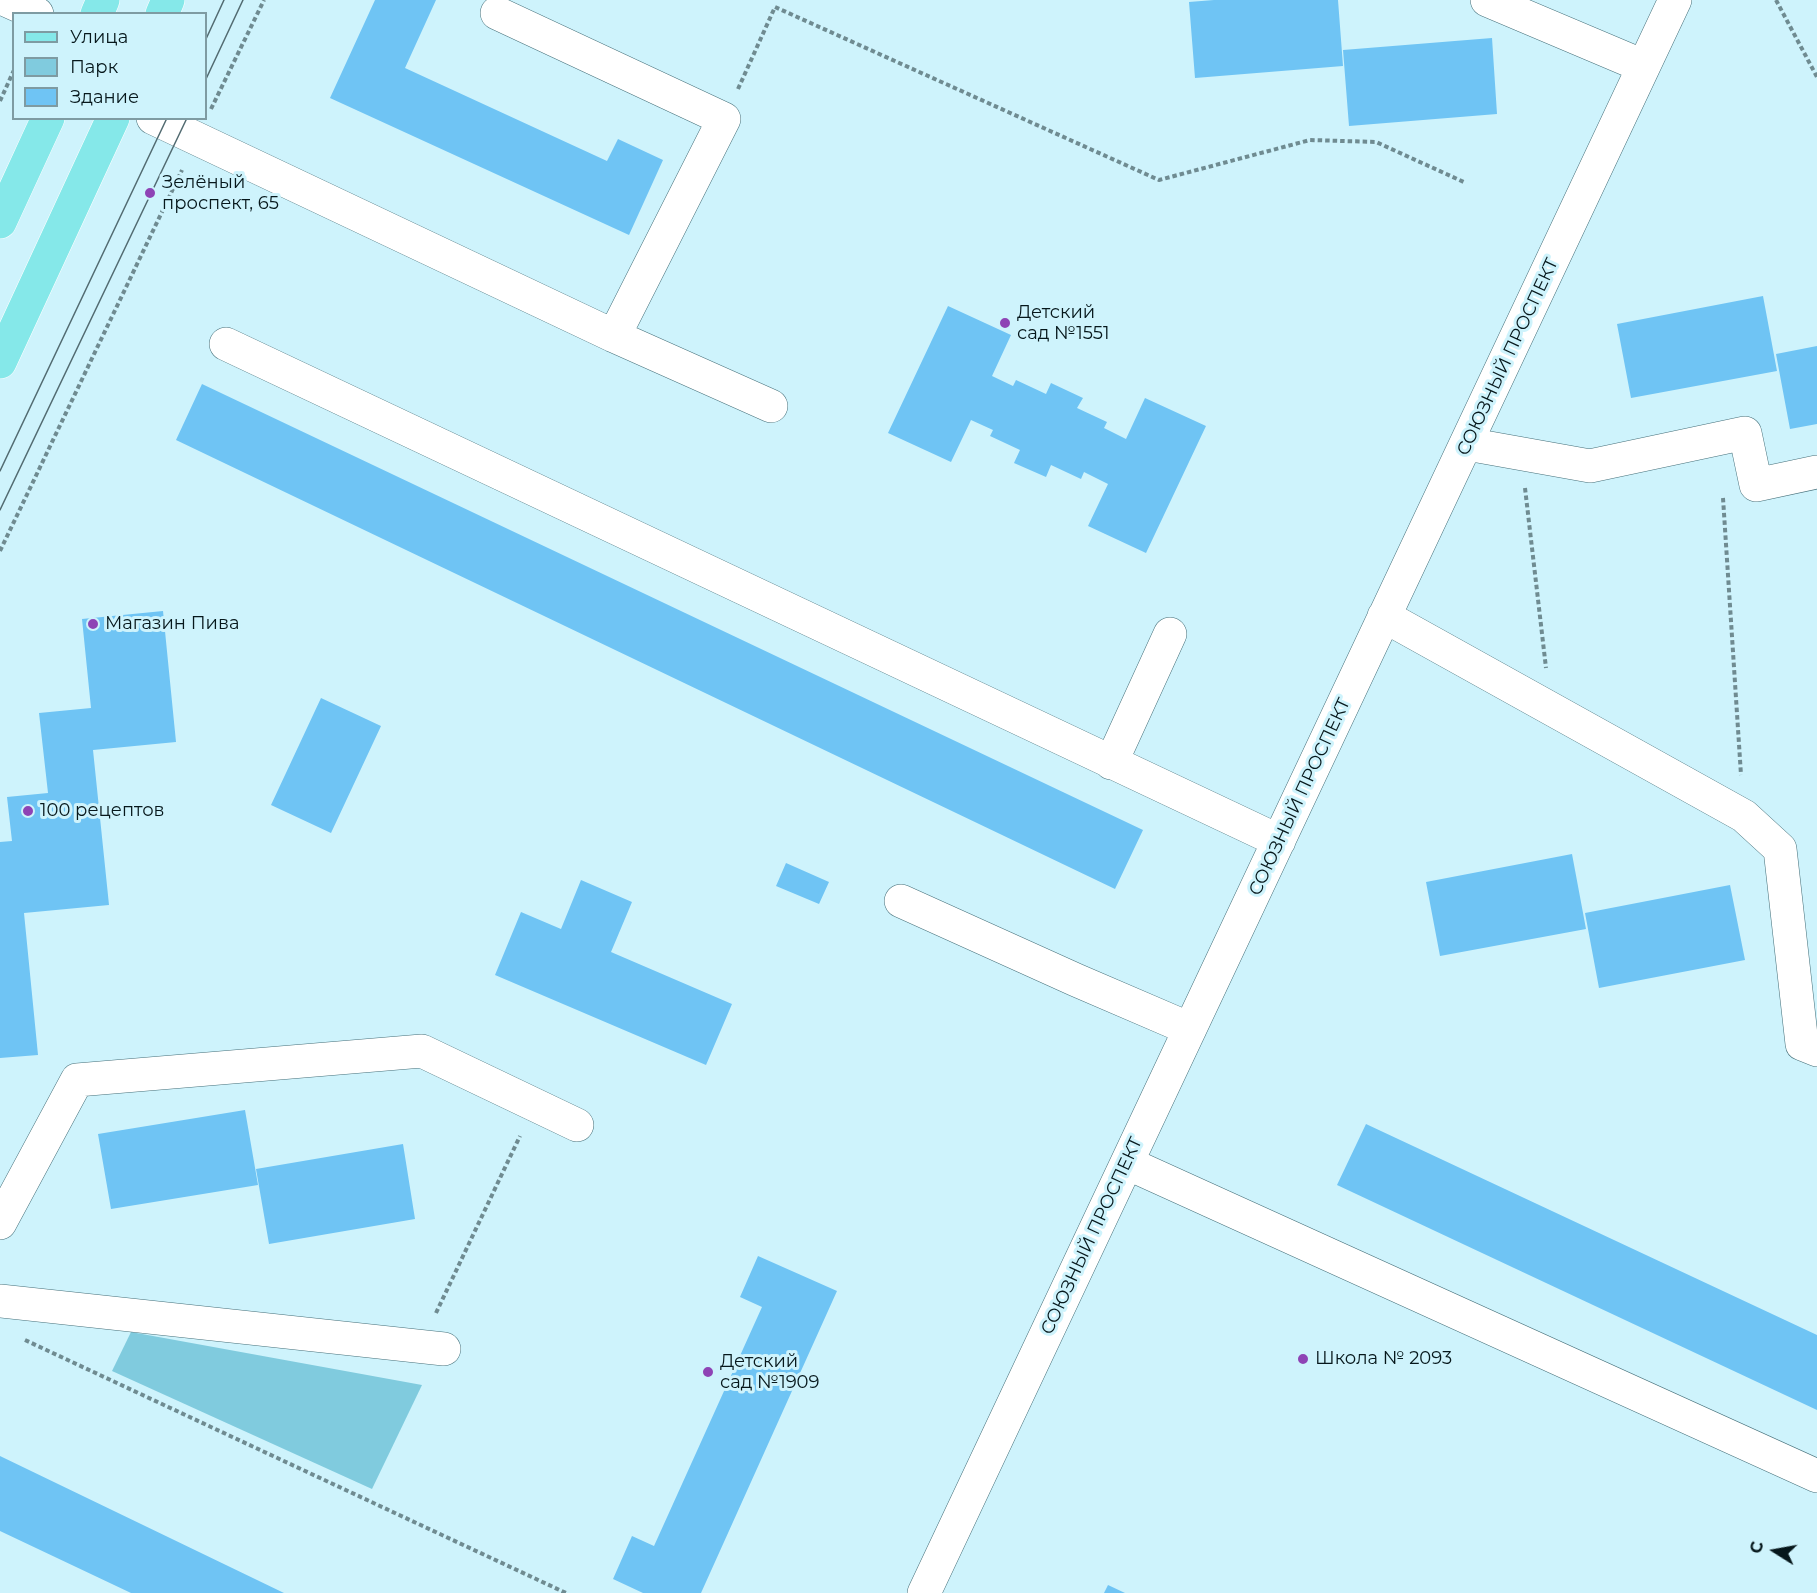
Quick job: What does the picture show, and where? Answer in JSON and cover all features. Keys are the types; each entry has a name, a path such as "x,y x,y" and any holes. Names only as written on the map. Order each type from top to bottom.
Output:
{"main road":[{"path":"0,222 47,120"},
{"path":"0,362 112,120"}],"street":[{"path":"6,0 33,12"},
{"path":"1487,0 1643,66"},
{"name":"СОЮЗНЫЙ ПРОСПЕКТ","path":"924,1593 1675,0"},
{"path":"497,13 724,119 614,336"},
{"path":"157,120 614,336 771,406"},
{"path":"226,344 1279,841"},
{"path":"1467,444 1590,466 1745,433 1756,484 1817,472"},
{"path":"1384,616 1744,816 1780,849 1802,1044 1817,1050"},
{"path":"1112,763 1170,634"},
{"path":"902,901 1190,1029"},
{"path":"0,1223 77,1080 422,1051 577,1125"},
{"path":"1127,1163 1817,1476"},
{"path":"0,1301 432,1348"}],"path":[{"path":"207,118 264,0"},
{"path":"1776,0 1817,77"},
{"path":"724,119 775,8 1159,180 1310,140 1376,142 1466,183"},
{"path":"0,101 12,74"},
{"path":"0,551 206,120"},
{"path":"1521,454 1550,708"},
{"path":"1723,497 1744,816"},
{"path":"432,1348 535,1105"},
{"path":"21,1338 566,1593"}],"green space":[{"path":"131,1332 422,1385 372,1489 112,1371"}],"building":[{"path":"375,0 436,0 405,68 607,161 618,139 663,160 629,235 330,98"},
{"path":"1338,0 1343,66 1195,78 1189,2"},
{"path":"1492,38 1497,114 1349,126 1343,50"},
{"path":"1763,296 1777,371 1631,398 1617,324"},
{"path":"948,306 1011,335 992,376 1013,386 1016,380 1046,394 1051,383 1083,398 1077,408 1107,422 1104,428 1126,439 1145,398 1206,426 1146,553 1088,526 1108,484 1084,472 1081,479 1051,465 1046,477 1014,463 1020,450 990,436 993,430 971,420 951,462 888,433"},
{"path":"1817,346 1817,424 1790,429 1776,354"},
{"path":"202,384 1143,830 1115,889 176,440"},
{"path":"163,611 176,742 93,750 109,905 24,913 38,1055 0,1058 0,842 12,841 7,797 48,793 39,713 91,708 82,619"},
{"path":"321,698 381,726 331,833 271,805"},
{"path":"1572,854 1586,929 1440,956 1426,882"},
{"path":"786,863 829,882 819,904 776,886"},
{"path":"581,880 632,902 611,952 732,1004 706,1065 495,975 521,912 561,929"},
{"path":"1730,885 1745,960 1599,988 1585,913"},
{"path":"245,1110 258,1185 111,1209 98,1134"},
{"path":"1366,1124 1817,1335 1817,1410 1337,1185"},
{"path":"403,1144 415,1219 269,1244 256,1169"},
{"path":"758,1256 837,1291 701,1593 643,1593 613,1579 632,1536 654,1546 762,1307 740,1297"},
{"path":"0,1456 284,1593 131,1593 0,1531"},
{"path":"1108,1585 1125,1593 1104,1593"}],"tram line":[{"path":"207,37 224,0"},
{"path":"207,77 243,0"},
{"path":"0,471 166,120"},
{"path":"0,510 186,120"}],"place":[{"name":"Зелёный проспект, 65","path":"150,193"},
{"name":"Детский сад №1551","path":"1005,323"},
{"name":"Магазин Пива","path":"93,624"},
{"name":"100 рецептов","path":"28,811"},
{"name":"Школа № 2093","path":"1303,1359"},
{"name":"Детский сад №1909","path":"708,1372"}]}
